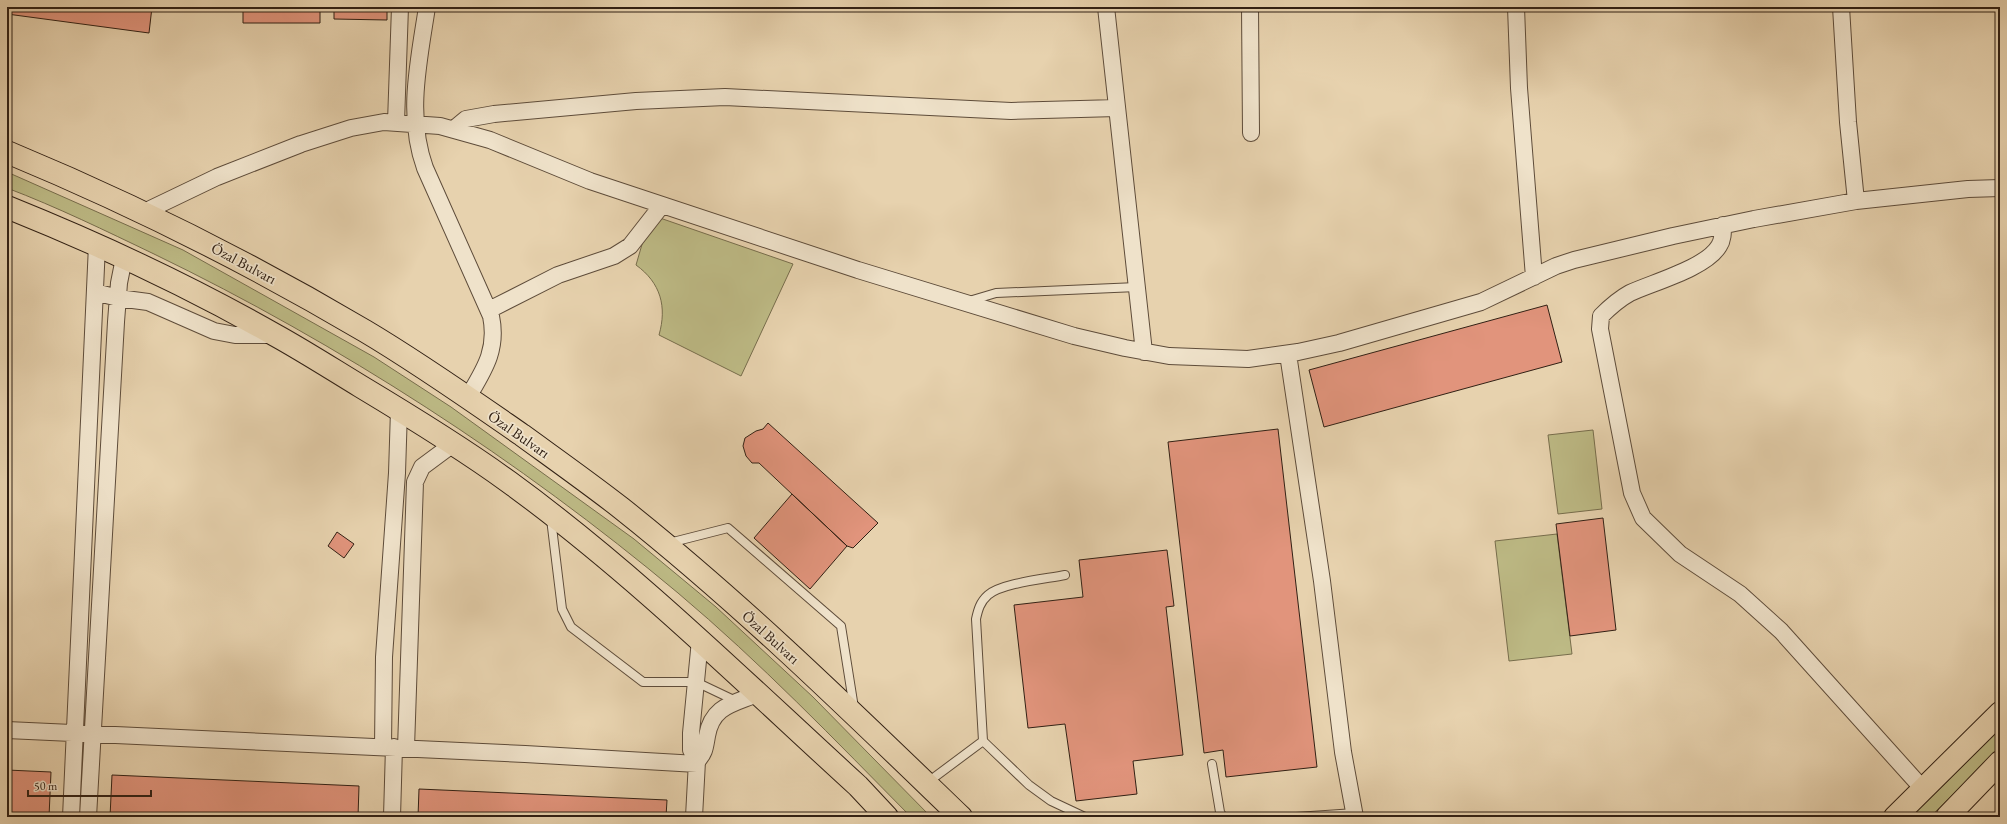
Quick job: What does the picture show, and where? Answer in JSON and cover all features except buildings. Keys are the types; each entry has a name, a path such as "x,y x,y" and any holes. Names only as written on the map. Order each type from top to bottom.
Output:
{"highway":[{"name":"Özal Bulvarı","path":"7,152 192,236 292,289 367,332 468,398 575,474 665,544 763,629 854,713 961,817"},
{"path":"7,207 69,232 173,281 275,335 399,410 508,481 654,598 700,640 748,698 858,786 887,817"},
{"path":"1895,817 2000,713"},
{"path":"1947,817 1992,777 2000,762"},
{"path":"858,786 873,817"}],"street":[{"path":"396,122 400,7"},
{"path":"427,7 415,91 418,146 425,168 489,310 494,329 492,349 487,365 468,398"},
{"path":"1106,7 1144,352"},
{"path":"1250,7 1251,133"},
{"path":"1516,7 1520,95 1534,277"},
{"path":"1841,7 1848,122 1856,201"},
{"path":"454,129 466,119 494,114 636,101 724,97 1011,111 1117,108"},
{"path":"142,213 217,177 301,144 351,128 384,122 416,124 454,129 490,140 590,181 858,270 1074,336 1144,352 1169,356 1248,358 1288,354 1340,343 1481,302 1556,266 1574,260 1723,225 1856,201 1961,190 2000,188"},
{"path":"489,310 558,275 614,256 630,246 662,205"},
{"path":"1723,225 1722,239 1719,246 1704,262 1629,294 1614,303 1601,316 1600,329 1632,493 1643,518 1680,554 1740,594 1781,630 1923,789"},
{"path":"71,817 97,245"},
{"path":"88,817 118,298 124,258"},
{"path":"94,292 118,298 148,302 214,331 235,334 275,335"},
{"path":"1288,354 1322,581 1343,752 1355,815"},
{"path":"394,747 384,657 397,473 399,410"},
{"path":"392,817 394,747 415,482 422,468 453,444"},
{"path":"694,817 697,763 691,750 700,640"},
{"path":"697,763 704,754 708,727 717,713 724,707 748,698"},
{"path":"7,730 394,747 697,763"}],"lane":[{"path":"964,302 996,293 1137,287"},
{"path":"551,514 562,609 571,627 643,682 696,682 748,698"},
{"path":"665,544 728,528 841,626 854,713"},
{"path":"1065,575 997,588 987,596 979,606 976,619 983,741 1034,789 1051,801 1085,817"},
{"path":"926,783 983,741"},
{"path":"1212,764 1220,812 1223,817"},
{"path":"1296,817 1355,815"}],"shaded area":[{"path":"7,172 183,250 374,357 451,407 634,539 716,607 813,697 931,817 911,817 797,702 708,619 617,544 491,451 426,407 292,326 154,254 100,228 7,188"},
{"path":"660,218 793,264 741,376 659,335 662,315 660,296 651,280 636,265 643,241"},
{"path":"1593,430 1602,509 1558,514 1548,435"},
{"path":"1557,534 1572,654 1509,661 1495,541"},
{"path":"2000,729 2000,748 1930,817 1911,817"}]}
